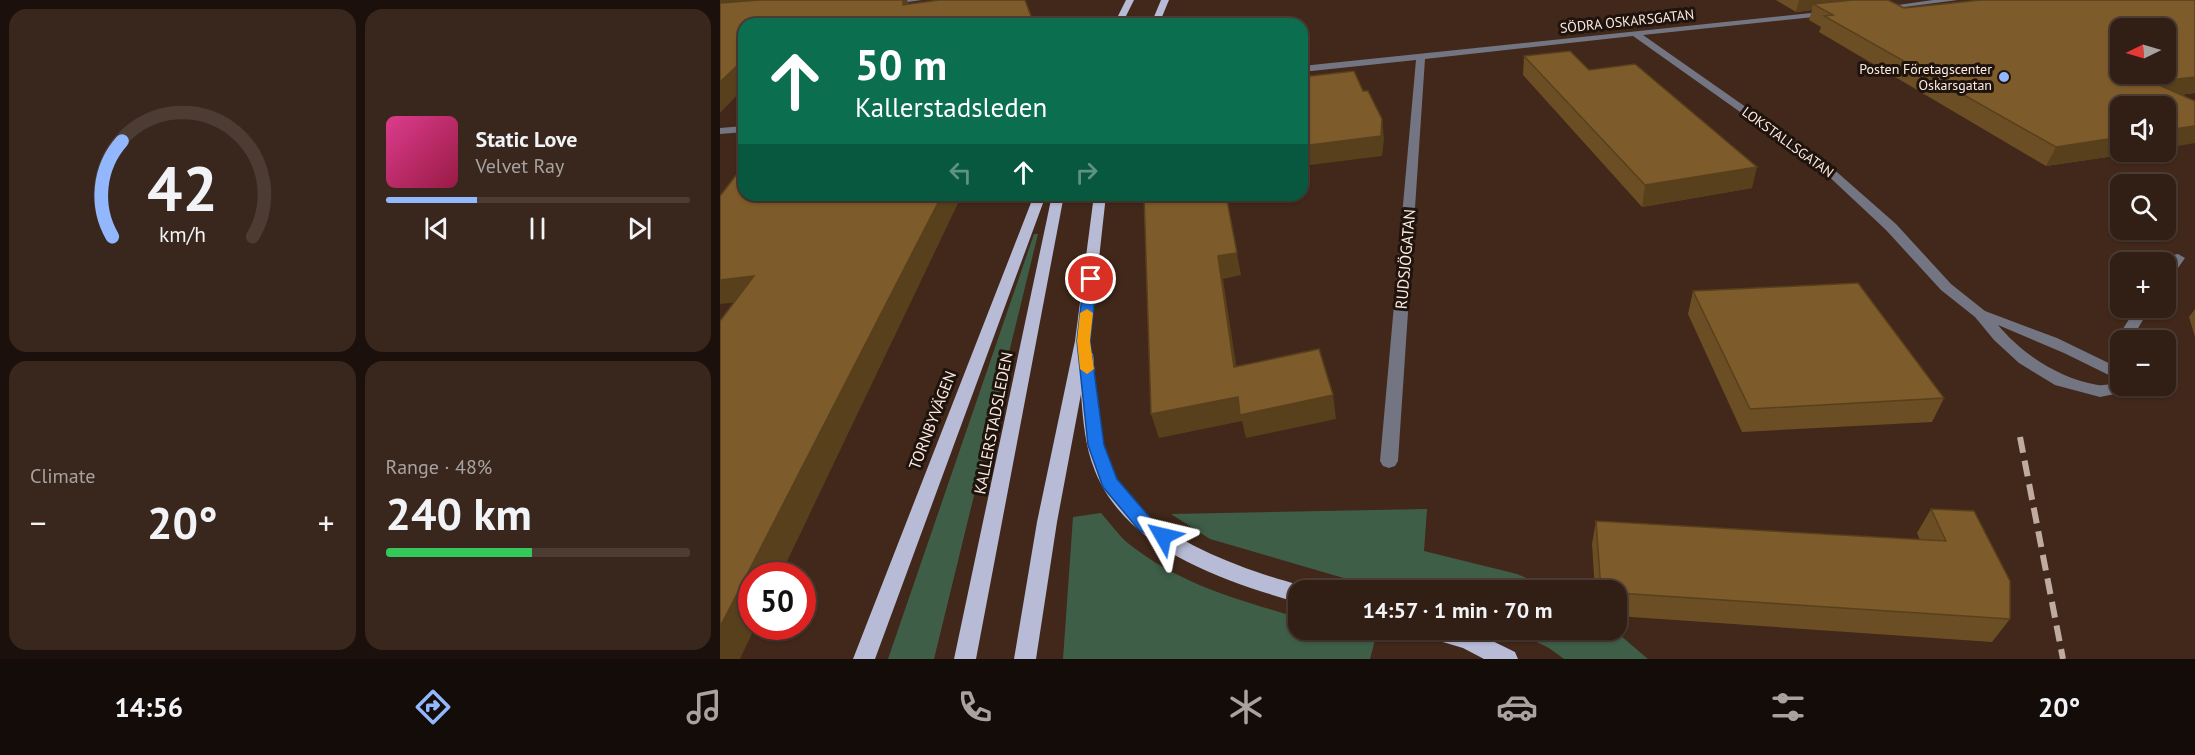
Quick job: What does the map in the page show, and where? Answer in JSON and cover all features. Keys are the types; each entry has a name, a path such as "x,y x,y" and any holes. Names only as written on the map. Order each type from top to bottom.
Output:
{"main road":[{"path":"1121,18 1130,0"},
{"path":"1158,18 1165,0"},
{"name":"TORNBYVÄGEN","path":"864,659 1038,201"},
{"name":"KALLERSTADSLEDEN","path":"965,659 1057,201"},
{"path":"1026,659 1047,522 1083,341 1099,201"},
{"path":"1083,341 1096,445 1109,483 1145,525 1200,558 1288,591"},
{"path":"1469,640 1507,659"}],"street":[{"path":"879,3 918,0"},
{"path":"1867,9 1954,0"},
{"name":"SÖDRA OSKARSGATAN","path":"1308,68 1835,13"},
{"name":"LOKSTALLSGATAN","path":"1635,34 1826,168 1891,227 1946,287 1980,314 1999,337 2025,359 2061,381 2100,390 2110,389"},
{"name":"RUDSJÖGATAN","path":"1389,461 1421,56"},
{"path":"720,131 738,130"},
{"name":"LOKSTALLSGATAN","path":"1980,314 2037,334 2090,357 2110,369"}],"green space":[{"path":"1034,234 1038,234 934,659 888,659"},
{"path":"1427,509 1424,551 1517,574 1531,580 1350,580 1210,539 1171,514"},
{"path":"1101,513 1129,544 1169,570 1210,589 1288,615 1288,640 1375,640 1370,659 1063,659 1073,517"},
{"path":"1533,640 1626,640 1648,659 1564,659"}],"building":[{"path":"760,0 903,0 903,5 939,0 1025,0 1032,18 738,18 738,65 720,82 720,3"},
{"path":"1853,0 1888,0 1904,8 1981,0 2195,0 2195,77 2176,79 2176,18 2110,18 2110,84 2157,84 2195,101 2195,126 2176,129 2176,96 2110,96 2110,139 2056,147 1824,16 1833,15 1813,4"},
{"path":"1570,51 1589,70 1635,64 1757,167 1645,185 1524,56"},
{"path":"1354,71 1363,91 1368,91 1382,119 1381,136 1308,145 1308,76"},
{"path":"738,173 738,201 939,201 753,562 738,562 738,592 720,627 720,321 754,276 720,280 720,196"},
{"path":"1144,201 1227,201 1237,253 1218,256 1234,367 1319,349 1333,395 1240,415 1238,397 1151,414"},
{"path":"1858,283 1944,398 1750,409 1693,291"},
{"path":"1931,509 1974,511 2010,581 2010,619 1627,594 1627,580 1600,580 1596,521 1946,541"}],"railway":[{"path":"2020,437 2063,659"}],"slow traffic":[{"path":"1087,313 1083,341 1087,369"}],"place":[{"name":"Posten Företagscenter Oskarsgatan","path":"2004,77"}],"route":[{"path":"1091,279 1083,341 1096,445 1109,483 1145,525 1163,536"}]}
